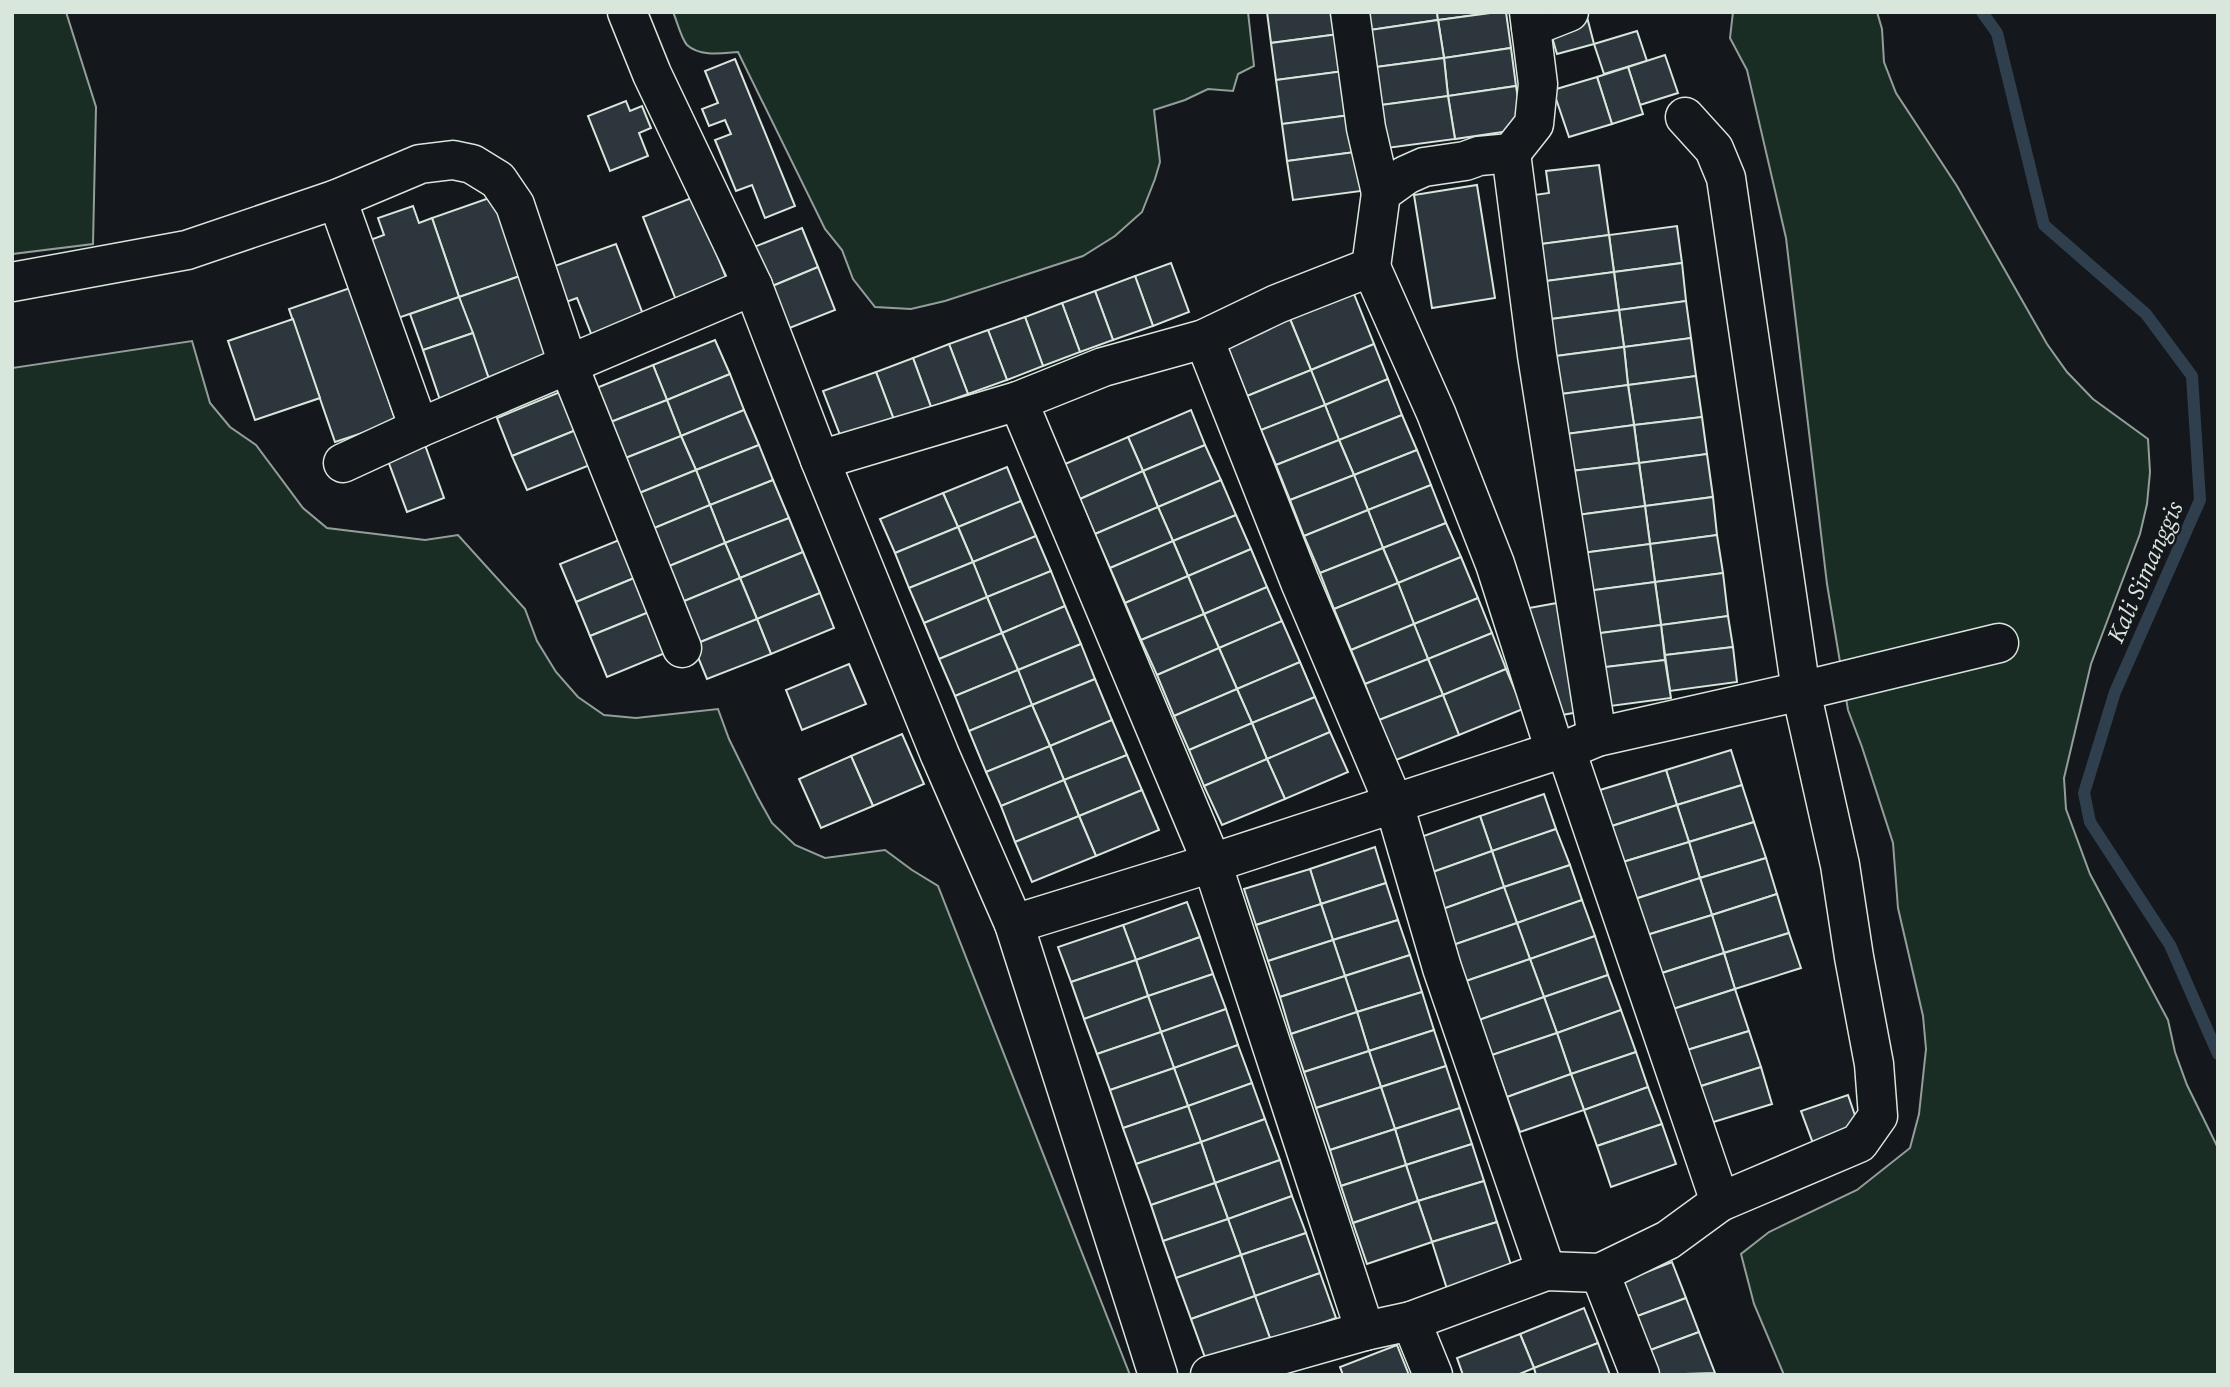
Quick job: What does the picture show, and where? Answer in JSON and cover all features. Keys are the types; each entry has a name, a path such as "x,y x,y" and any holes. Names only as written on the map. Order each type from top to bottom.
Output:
{"street":[{"path":"627,12 652,74 753,286 820,460 940,755 1014,925 1158,1375"},
{"path":"1350,12 1366,128 1381,193 1371,267 1436,413 1495,564 1573,746 1720,1202"},
{"path":"1569,12 1530,20 1538,84 1534,124 1511,153 1537,355 1573,746"},
{"path":"1210,1375 1410,1321 1546,1271 1600,1273 1668,1240 1720,1202 1859,1143 1878,1116 1874,1064 1840,865 1801,691 1726,178 1714,149 1685,117"},
{"path":"1381,193 1406,175 1424,167 1465,161 1479,156 1511,153"},
{"path":"12,282 187,250 337,199 420,164 453,160 472,164 498,180 514,205 568,365 682,648"},
{"path":"337,199 419,428"},
{"path":"820,460 1017,401 1103,367 1204,339 1277,304 1371,267"},
{"path":"343,463 753,286"},
{"path":"1204,339 1300,582 1394,804 1442,968 1546,1271"},
{"path":"1017,401 1212,863 1365,1331"},
{"path":"1014,925 1573,746 1998,643"},
{"path":"1600,1273 1640,1375"},
{"path":"1410,1321 1433,1375"}],"green space":[{"path":"12,12 66,12 96,107 93,244 12,254"},
{"path":"673,12 1248,12 1254,66 1238,74 1233,91 1208,89 1154,110 1160,162 1155,179 1142,212 1115,236 1083,256 945,301 911,309 875,307 853,279 842,250 825,229 738,52 712,53 692,49 683,38"},
{"path":"1733,12 1877,12 1882,29 1884,62 1896,93 1957,186 2047,344 2067,372 2093,399 2148,439 2150,472 2147,504 2140,534 2091,664 2064,778 2066,809 2090,874 2168,1020 2175,1052 2187,1085 2218,1148 2218,1375 1784,1375 1754,1304 1741,1254 1769,1232 1857,1190 1910,1148 1919,1114 1926,1049 1923,1016 1898,908 1893,843 1848,710 1827,584 1786,238 1747,70 1730,38"},
{"path":"192,341 210,403 230,427 256,445 303,508 327,528 425,540 458,535 525,609 537,641 556,672 578,697 604,715 636,718 718,709 729,739 772,823 795,845 825,858 885,850 938,886 1130,1375 12,1375 12,368"}],"building":[{"path":"1267,12 1336,12 1339,34 1271,43"},
{"path":"1368,12 1437,12 1438,20 1370,30"},
{"path":"1437,12 1498,12 1438,20"},
{"path":"1506,12 1511,48 1444,58 1438,20"},
{"path":"1587,17 1594,44 1557,54 1549,27"},
{"path":"1438,20 1444,58 1376,67 1370,30"},
{"path":"1637,31 1647,61 1604,74 1594,44"},
{"path":"1339,34 1344,71 1276,80 1271,43"},
{"path":"1511,48 1516,86 1448,96 1444,58"},
{"path":"1665,55 1678,93 1640,105 1628,67"},
{"path":"1444,58 1448,96 1381,105 1376,67"},
{"path":"735,59 795,206 765,218 752,185 736,191 715,140 731,134 725,120 709,126 702,109 718,103 705,71"},
{"path":"1628,67 1643,114 1612,124 1597,77"},
{"path":"1344,71 1350,115 1282,124 1276,80"},
{"path":"1597,77 1612,124 1569,137 1553,90"},
{"path":"1516,86 1523,129 1455,139 1448,96"},
{"path":"1448,96 1455,139 1387,148 1381,105"},
{"path":"626,101 630,111 642,106 651,128 639,133 648,156 610,171 588,116"},
{"path":"1350,115 1355,152 1287,161 1282,124"},
{"path":"1355,152 1361,191 1293,200 1287,161"},
{"path":"1599,165 1609,235 1541,244 1534,195 1549,193 1546,171"},
{"path":"1477,185 1495,298 1432,308 1414,195"},
{"path":"492,197 520,276 459,297 432,218"},
{"path":"694,197 729,285 678,305 643,217"},
{"path":"413,206 419,223 432,218 459,297 398,318 370,240 384,235 378,218"},
{"path":"1677,226 1682,263 1614,272 1609,235"},
{"path":"802,228 818,267 770,287 754,247"},
{"path":"1609,235 1614,272 1546,281 1541,244"},
{"path":"616,244 644,317 592,336 577,298 566,302 552,267"},
{"path":"1171,263 1189,312 1153,326 1135,276"},
{"path":"1682,263 1686,301 1619,310 1614,272"},
{"path":"818,267 835,310 787,329 770,287"},
{"path":"1614,272 1619,310 1551,319 1546,281"},
{"path":"520,276 550,362 490,382 459,297"},
{"path":"1135,276 1153,326 1113,340 1095,291"},
{"path":"350,288 396,422 335,442 289,309"},
{"path":"1095,291 1113,340 1080,352 1062,303"},
{"path":"1354,294 1374,344 1311,370 1290,319"},
{"path":"459,297 473,333 423,350 410,314"},
{"path":"1686,301 1691,338 1624,347 1619,310"},
{"path":"1062,303 1080,352 1043,366 1025,317"},
{"path":"1619,310 1624,347 1556,356 1551,319"},
{"path":"1025,317 1043,366 1007,380 988,330"},
{"path":"293,319 320,398 255,420 228,341"},
{"path":"1290,319 1311,370 1247,396 1227,345"},
{"path":"988,330 1007,380 968,394 949,344"},
{"path":"473,333 490,382 440,400 423,350"},
{"path":"1691,338 1696,376 1628,385 1624,347"},
{"path":"715,340 730,374 667,400 653,365"},
{"path":"949,344 968,394 931,407 913,358"},
{"path":"1374,344 1388,379 1325,405 1311,370"},
{"path":"1624,347 1628,385 1561,394 1556,356"},
{"path":"913,358 931,407 894,420 876,372"},
{"path":"653,365 667,400 603,425 589,391"},
{"path":"1311,370 1325,405 1261,430 1247,396"},
{"path":"876,372 894,420 842,440 823,391"},
{"path":"730,374 744,410 681,436 667,400"},
{"path":"1696,376 1702,417 1634,425 1628,385"},
{"path":"1388,379 1402,415 1339,440 1325,405"},
{"path":"1628,385 1634,425 1566,434 1561,394"},
{"path":"560,392 576,430 512,456 497,418"},
{"path":"667,400 681,436 618,461 603,425"},
{"path":"1325,405 1339,440 1276,465 1261,430"},
{"path":"744,410 759,445 696,470 681,436"},
{"path":"1191,410 1205,445 1143,471 1128,437"},
{"path":"1402,415 1417,450 1354,475 1339,440"},
{"path":"1702,417 1707,454 1639,463 1634,425"},
{"path":"1634,425 1639,463 1571,471 1566,434"},
{"path":"576,430 590,465 527,490 512,456"},
{"path":"681,436 696,470 632,496 618,461"},
{"path":"1128,437 1143,471 1080,499 1065,464"},
{"path":"1339,440 1354,475 1290,500 1276,465"},
{"path":"425,445 444,498 407,512 387,458"},
{"path":"759,445 773,480 710,505 696,470"},
{"path":"1205,445 1221,480 1158,507 1143,471"},
{"path":"1417,450 1431,485 1368,510 1354,475"},
{"path":"1707,454 1713,497 1645,506 1639,463"},
{"path":"1639,463 1645,506 1577,515 1571,471"},
{"path":"1007,467 1021,501 958,527 943,493"},
{"path":"696,470 710,505 647,531 632,496"},
{"path":"1143,471 1158,507 1095,534 1080,499"},
{"path":"1354,475 1368,510 1304,536 1290,500"},
{"path":"773,480 789,518 725,543 710,505"},
{"path":"1221,480 1236,515 1173,541 1158,507"},
{"path":"1431,485 1446,523 1383,548 1368,510"},
{"path":"943,493 958,527 895,553 880,519"},
{"path":"1713,497 1717,535 1650,544 1645,506"},
{"path":"1021,501 1036,536 973,562 958,527"},
{"path":"710,505 725,543 662,569 647,531"},
{"path":"1645,506 1650,544 1582,553 1577,515"},
{"path":"1158,507 1173,541 1110,568 1095,534"},
{"path":"1368,510 1383,548 1320,573 1304,536"},
{"path":"1236,515 1251,549 1188,576 1173,541"},
{"path":"789,518 803,552 740,578 725,543"},
{"path":"1446,523 1461,557 1398,583 1383,548"},
{"path":"958,527 973,562 909,588 895,553"},
{"path":"1717,535 1723,573 1655,582 1650,544"},
{"path":"1036,536 1051,571 987,597 973,562"},
{"path":"624,538 639,576 576,602 560,564"},
{"path":"1173,541 1188,576 1125,603 1110,568"},
{"path":"725,543 740,578 677,604 662,569"},
{"path":"1650,544 1655,582 1587,591 1582,553"},
{"path":"1383,548 1398,583 1334,609 1320,573"},
{"path":"1251,549 1267,587 1204,614 1188,576"},
{"path":"803,552 820,593 757,619 740,578"},
{"path":"1461,557 1478,598 1414,624 1398,583"},
{"path":"973,562 987,597 924,623 909,588"},
{"path":"1051,571 1065,606 1002,633 987,597"},
{"path":"1723,573 1728,616 1661,625 1655,582"},
{"path":"639,576 654,610 590,636 576,602"},
{"path":"1188,576 1204,614 1141,640 1125,603"},
{"path":"740,578 757,619 693,645 677,604"},
{"path":"1655,582 1661,625 1593,634 1587,591"},
{"path":"1398,583 1414,624 1351,650 1334,609"},
{"path":"1267,587 1282,621 1219,648 1204,614"},
{"path":"820,593 834,628 771,654 757,619"},
{"path":"987,597 1002,633 939,659 924,623"},
{"path":"1478,598 1492,633 1428,659 1414,624"},
{"path":"1557,603 1579,712 1551,717 1529,608"},
{"path":"1065,606 1081,644 1018,670 1002,633"},
{"path":"654,610 670,651 607,677 590,636"},
{"path":"1204,614 1219,648 1157,675 1141,640"},
{"path":"1728,616 1733,647 1665,655 1661,625"},
{"path":"757,619 771,654 707,679 693,645"},
{"path":"1282,621 1300,662 1237,689 1219,648"},
{"path":"1414,624 1428,659 1365,684 1351,650"},
{"path":"1661,625 1665,660 1597,668 1593,634"},
{"path":"1002,633 1018,670 955,696 939,659"},
{"path":"1492,633 1506,669 1443,695 1428,659"},
{"path":"1081,644 1095,679 1032,705 1018,670"},
{"path":"1733,647 1737,682 1670,691 1665,655"},
{"path":"1219,648 1237,689 1174,716 1157,675"},
{"path":"1428,659 1443,695 1379,720 1365,684"},
{"path":"1665,660 1671,698 1603,707 1597,668"},
{"path":"1300,662 1315,697 1252,723 1237,689"},
{"path":"849,664 866,704 802,730 786,690"},
{"path":"1506,669 1523,709 1459,735 1443,695"},
{"path":"1018,670 1032,705 969,731 955,696"},
{"path":"1095,679 1112,720 1050,746 1032,705"},
{"path":"1237,689 1252,723 1189,750 1174,716"},
{"path":"1443,695 1459,735 1396,760 1379,720"},
{"path":"1315,697 1330,732 1267,759 1252,723"},
{"path":"1032,705 1050,746 986,772 969,731"},
{"path":"1112,720 1127,755 1064,780 1050,746"},
{"path":"1252,723 1267,759 1204,786 1189,750"},
{"path":"1330,732 1348,772 1285,799 1267,759"},
{"path":"902,734 924,784 873,806 851,756"},
{"path":"1050,746 1064,780 1001,806 986,772"},
{"path":"1731,750 1742,785 1677,805 1666,770"},
{"path":"1127,755 1142,790 1079,816 1064,780"},
{"path":"851,756 873,806 821,828 799,779"},
{"path":"1267,759 1285,799 1222,825 1204,786"},
{"path":"1666,770 1677,805 1612,826 1600,790"},
{"path":"1064,780 1079,816 1015,842 1001,806"},
{"path":"1742,785 1754,822 1689,842 1677,805"},
{"path":"1142,790 1159,830 1096,856 1079,816"},
{"path":"1544,794 1556,829 1492,851 1480,816"},
{"path":"1677,805 1689,842 1623,862 1612,826"},
{"path":"1079,816 1096,856 1032,882 1015,842"},
{"path":"1480,816 1492,851 1427,874 1415,839"},
{"path":"1754,822 1766,858 1700,878 1689,842"},
{"path":"1556,829 1570,865 1504,887 1492,851"},
{"path":"1689,842 1700,878 1635,899 1623,862"},
{"path":"1375,847 1386,883 1321,904 1310,869"},
{"path":"1492,851 1504,887 1440,910 1427,874"},
{"path":"1766,858 1777,894 1712,915 1700,878"},
{"path":"1570,865 1582,900 1517,923 1504,887"},
{"path":"1310,869 1321,904 1256,925 1244,889"},
{"path":"1700,878 1712,915 1647,935 1635,899"},
{"path":"1386,883 1398,920 1333,940 1321,904"},
{"path":"1504,887 1517,923 1453,945 1440,910"},
{"path":"1777,894 1789,933 1724,953 1712,915"},
{"path":"1582,900 1595,936 1530,959 1517,923"},
{"path":"1187,902 1200,937 1136,960 1123,925"},
{"path":"1321,904 1333,940 1268,961 1256,925"},
{"path":"1712,915 1724,953 1659,974 1647,935"},
{"path":"1398,920 1410,955 1345,976 1333,940"},
{"path":"1517,923 1530,959 1466,981 1453,945"},
{"path":"1123,925 1136,960 1071,982 1058,947"},
{"path":"1789,933 1801,968 1735,989 1724,953"},
{"path":"1595,936 1608,975 1544,997 1530,959"},
{"path":"1200,937 1213,974 1148,996 1136,960"},
{"path":"1333,940 1345,976 1280,997 1268,961"},
{"path":"1724,953 1735,989 1670,1010 1659,974"},
{"path":"1410,955 1422,992 1357,1012 1345,976"},
{"path":"1530,959 1544,997 1479,1020 1466,981"},
{"path":"1136,960 1148,996 1084,1019 1071,982"},
{"path":"1213,974 1226,1009 1161,1032 1148,996"},
{"path":"1608,975 1621,1010 1557,1033 1544,997"},
{"path":"1345,976 1357,1012 1291,1034 1280,997"},
{"path":"1735,989 1749,1031 1684,1051 1670,1010"},
{"path":"1422,992 1434,1030 1369,1051 1357,1012"},
{"path":"1148,996 1161,1032 1097,1054 1084,1019"},
{"path":"1544,997 1557,1033 1492,1055 1479,1020"},
{"path":"1226,1009 1238,1045 1174,1068 1161,1032"},
{"path":"1621,1010 1636,1052 1571,1074 1557,1033"},
{"path":"1357,1012 1369,1051 1304,1072 1291,1034"},
{"path":"1434,1030 1446,1066 1381,1087 1369,1051"},
{"path":"1749,1031 1761,1067 1695,1088 1684,1051"},
{"path":"1161,1032 1174,1068 1110,1090 1097,1054"},
{"path":"1557,1033 1571,1074 1507,1097 1492,1055"},
{"path":"1238,1045 1252,1083 1188,1106 1174,1068"},
{"path":"1369,1051 1381,1087 1316,1108 1304,1072"},
{"path":"1636,1052 1648,1087 1584,1110 1571,1074"},
{"path":"1446,1066 1460,1108 1395,1129 1381,1087"},
{"path":"1761,1067 1772,1104 1707,1124 1695,1088"},
{"path":"1174,1068 1188,1106 1123,1128 1110,1090"},
{"path":"1571,1074 1584,1110 1520,1132 1507,1097"},
{"path":"1252,1083 1265,1119 1201,1142 1188,1106"},
{"path":"1381,1087 1395,1129 1330,1150 1316,1108"},
{"path":"1648,1087 1662,1124 1597,1146 1584,1110"},
{"path":"1848,1095 1860,1130 1814,1146 1801,1111"},
{"path":"1188,1106 1201,1142 1136,1164 1123,1128"},
{"path":"1460,1108 1472,1144 1406,1165 1395,1129"},
{"path":"1265,1119 1280,1160 1215,1183 1201,1142"},
{"path":"1662,1124 1676,1164 1611,1187 1597,1146"},
{"path":"1395,1129 1406,1165 1341,1186 1330,1150"},
{"path":"1201,1142 1215,1183 1151,1205 1136,1164"},
{"path":"1472,1144 1484,1181 1418,1201 1406,1165"},
{"path":"1280,1160 1292,1196 1228,1219 1215,1183"},
{"path":"1406,1165 1418,1201 1353,1223 1341,1186"},
{"path":"1484,1181 1497,1222 1432,1242 1418,1201"},
{"path":"1215,1183 1228,1219 1163,1241 1151,1205"},
{"path":"1292,1196 1306,1233 1241,1255 1228,1219"},
{"path":"1418,1201 1432,1242 1367,1264 1353,1223"},
{"path":"1228,1219 1241,1255 1176,1278 1163,1241"},
{"path":"1497,1222 1512,1268 1447,1289 1432,1242"},
{"path":"1306,1233 1320,1273 1255,1296 1241,1255"},
{"path":"1241,1255 1255,1296 1191,1319 1176,1278"},
{"path":"1672,1262 1686,1298 1632,1318 1619,1283"},
{"path":"1320,1273 1336,1318 1271,1341 1255,1296"},
{"path":"1255,1296 1271,1341 1207,1363 1191,1319"},
{"path":"1686,1298 1699,1332 1645,1352 1632,1318"},
{"path":"1584,1308 1598,1343 1534,1368 1520,1334"},
{"path":"1699,1332 1715,1373 1654,1375 1645,1352"},
{"path":"1520,1334 1534,1368 1517,1375 1463,1375 1457,1358"},
{"path":"1598,1343 1610,1375 1536,1375 1534,1368"},
{"path":"1397,1345 1409,1375 1343,1375 1340,1367"}],"waterway":[{"name":"Kali Simanggis","path":"1982,12 1997,33 2044,225 2146,314 2192,376 2200,500 2115,692 2084,793 2090,822 2170,945 2218,1054"}]}
